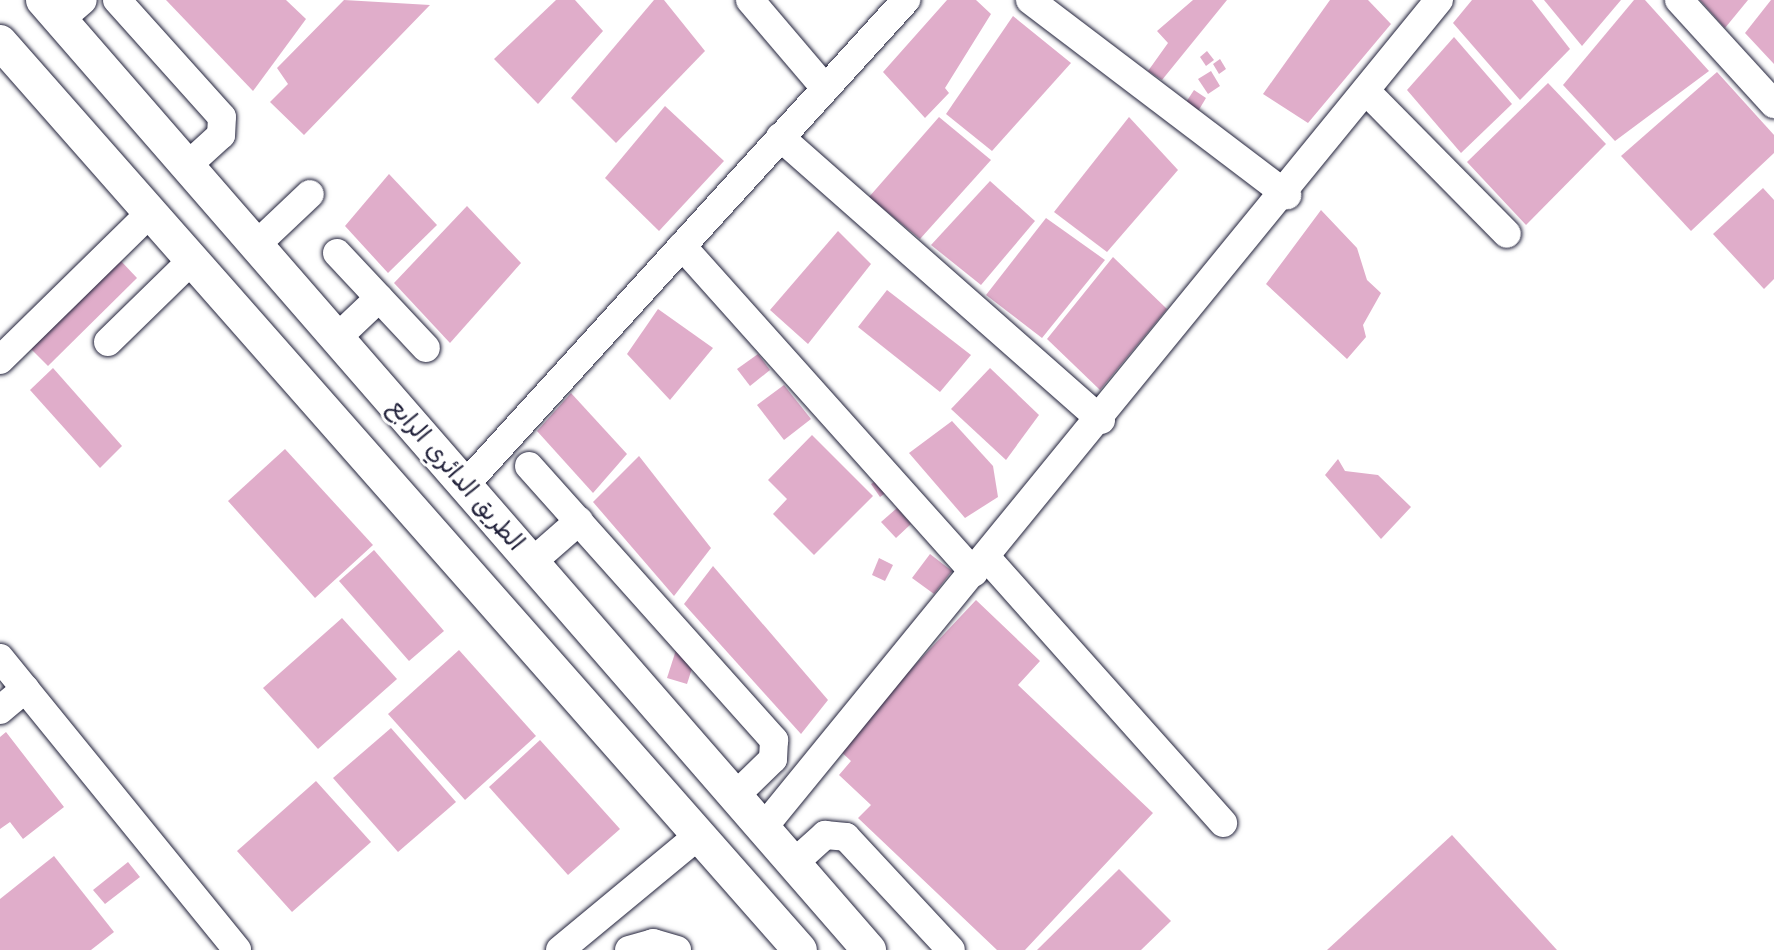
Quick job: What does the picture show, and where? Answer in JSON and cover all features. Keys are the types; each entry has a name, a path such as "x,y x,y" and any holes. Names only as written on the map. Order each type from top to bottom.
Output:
{"main road":[{"name":"الطريق الدائري الرابع","path":"62,7 187,166 869,950"},
{"path":"0,42 800,950"},
{"path":"575,695 614,658"}],"street":[{"path":"117,0 222,117 221,135 187,166"},
{"path":"750,0 825,88"},
{"path":"465,485 906,0"},
{"path":"1030,0 1287,195"},
{"path":"763,828 1287,195 1439,0"},
{"path":"1679,0 1774,104"},
{"path":"1367,92 1507,234"},
{"path":"780,137 1101,420"},
{"path":"256,245 310,194"},
{"path":"0,360 150,213"},
{"path":"682,246 1223,823"},
{"path":"337,253 426,348"},
{"path":"108,342 192,260"},
{"path":"337,338 379,298"},
{"path":"529,466 774,740 773,759 735,796"},
{"path":"531,563 579,521"},
{"path":"0,658 237,950"},
{"path":"0,710 25,689"},
{"path":"794,863 825,835 846,837 951,950"},
{"path":"560,950 698,836"},
{"path":"629,950 653,943 677,950"}],"building":[{"path":"166,0 286,0 306,19 253,91"},
{"path":"344,0 430,5 304,135 270,102 288,84 277,68"},
{"path":"556,0 575,0 603,31 538,104 494,59"},
{"path":"654,0 664,0 705,51 616,143 571,98"},
{"path":"947,0 976,0 991,14 945,88 949,93 925,118 883,72"},
{"path":"1193,0 1227,0 1162,80 1148,71 1168,43 1157,31"},
{"path":"1330,0 1368,0 1391,24 1308,123 1263,94"},
{"path":"1472,0 1532,0 1570,49 1520,100 1453,23"},
{"path":"1544,0 1621,0 1582,46"},
{"path":"1634,0 1645,0 1709,71 1615,141 1563,85"},
{"path":"1700,0 1748,0 1725,28"},
{"path":"1774,0 1774,64 1745,33"},
{"path":"1013,16 1071,63 992,151 946,114"},
{"path":"1454,37 1512,104 1461,153 1407,90"},
{"path":"1207,51 1214,60 1206,66 1200,57"},
{"path":"1220,59 1226,69 1219,74 1213,64"},
{"path":"1211,71 1220,86 1208,94 1198,79"},
{"path":"1717,72 1774,135 1774,153 1691,231 1621,156"},
{"path":"1548,83 1606,144 1526,225 1467,162"},
{"path":"1194,90 1206,98 1194,118 1181,110"},
{"path":"665,106 724,161 659,231 605,178"},
{"path":"939,117 991,160 920,239 869,197"},
{"path":"1129,117 1178,170 1107,252 1054,212"},
{"path":"389,174 437,225 388,273 345,226"},
{"path":"990,181 1035,221 981,285 931,245"},
{"path":"1763,188 1774,200 1774,279 1764,289 1713,234"},
{"path":"467,206 521,263 450,343 394,283"},
{"path":"1321,210 1357,248 1367,280 1381,293 1363,325 1366,337 1347,359 1266,284"},
{"path":"1046,218 1105,260 1042,338 986,295"},
{"path":"838,231 871,264 808,344 770,310"},
{"path":"1113,257 1167,309 1100,390 1047,339"},
{"path":"120,260 137,278 48,366 31,349"},
{"path":"887,290 971,355 940,392 858,327"},
{"path":"658,309 713,348 670,400 627,354"},
{"path":"758,354 770,370 750,386 737,369"},
{"path":"53,368 122,446 100,468 30,390"},
{"path":"990,368 1039,415 1006,460 951,409"},
{"path":"784,385 811,419 784,440 757,405"},
{"path":"571,393 627,454 593,493 537,431"},
{"path":"952,421 993,466 998,497 965,518 909,453"},
{"path":"812,435 873,496 814,555 773,514 787,499 768,480"},
{"path":"285,449 373,545 315,598 228,501"},
{"path":"639,456 711,548 674,596 593,502"},
{"path":"1338,459 1345,471 1378,475 1411,507 1381,539 1325,475"},
{"path":"883,476 891,489 880,497 871,484"},
{"path":"897,508 911,524 896,538 881,522"},
{"path":"374,550 444,631 409,661 339,581"},
{"path":"930,554 952,571 934,594 912,578"},
{"path":"879,558 893,565 885,581 872,575"},
{"path":"713,566 828,700 801,734 684,604"},
{"path":"976,600 1040,661 1018,685 1153,813 1025,950 997,950 858,818 871,805 839,775 851,761 837,748"},
{"path":"342,618 397,679 318,749 263,688"},
{"path":"459,650 536,736 465,800 388,714"},
{"path":"676,650 696,656 687,684 667,678"},
{"path":"391,728 456,802 398,852 333,778"},
{"path":"6,732 64,807 23,839 10,822 0,829 0,737"},
{"path":"540,740 620,829 568,875 489,787"},
{"path":"316,781 371,842 292,912 237,851"},
{"path":"1452,835 1557,950 1327,950"},
{"path":"54,856 114,932 91,950 0,950 0,899"},
{"path":"128,862 140,877 105,904 93,890"},
{"path":"1119,869 1171,921 1141,950 1037,950"}]}
